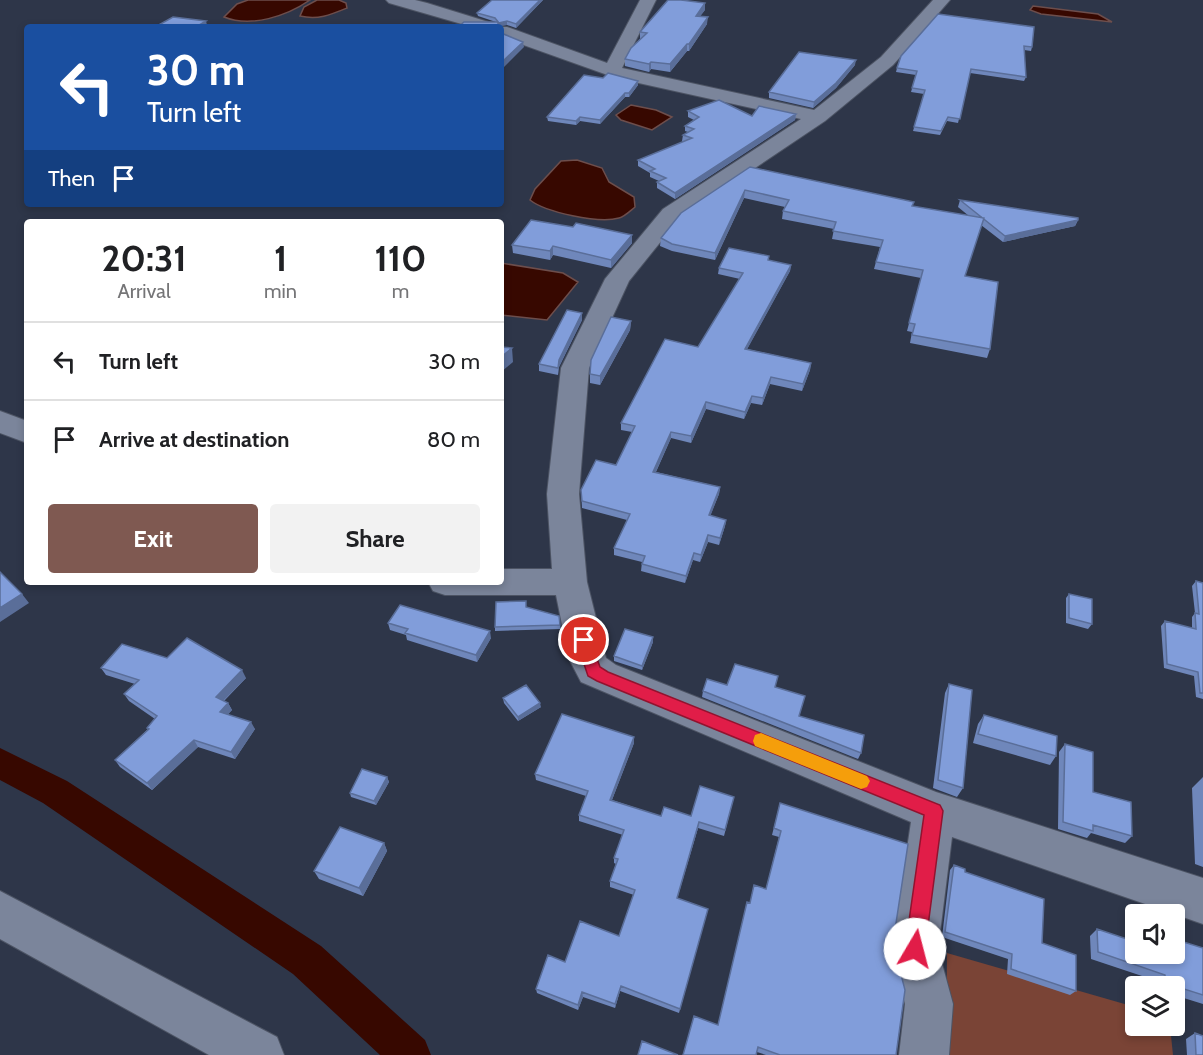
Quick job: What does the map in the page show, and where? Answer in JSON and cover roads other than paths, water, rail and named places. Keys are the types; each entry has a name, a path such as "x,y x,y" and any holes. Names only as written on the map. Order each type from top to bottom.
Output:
{"street":[{"path":"394,0 479,24"},
{"path":"612,69 648,0"},
{"path":"942,0 887,61 818,117 671,214 617,279 575,368 564,494 570,582 588,659 594,671 934,811 1203,900"},
{"path":"504,32 622,74 818,117"},
{"path":"0,421 24,432"},
{"path":"504,582 570,582"},
{"path":"924,1055 929,1004 915,949 934,811"},
{"path":"0,914 260,1055"}],"waterway":[{"path":"0,763 55,792 307,960 410,1055"}]}
